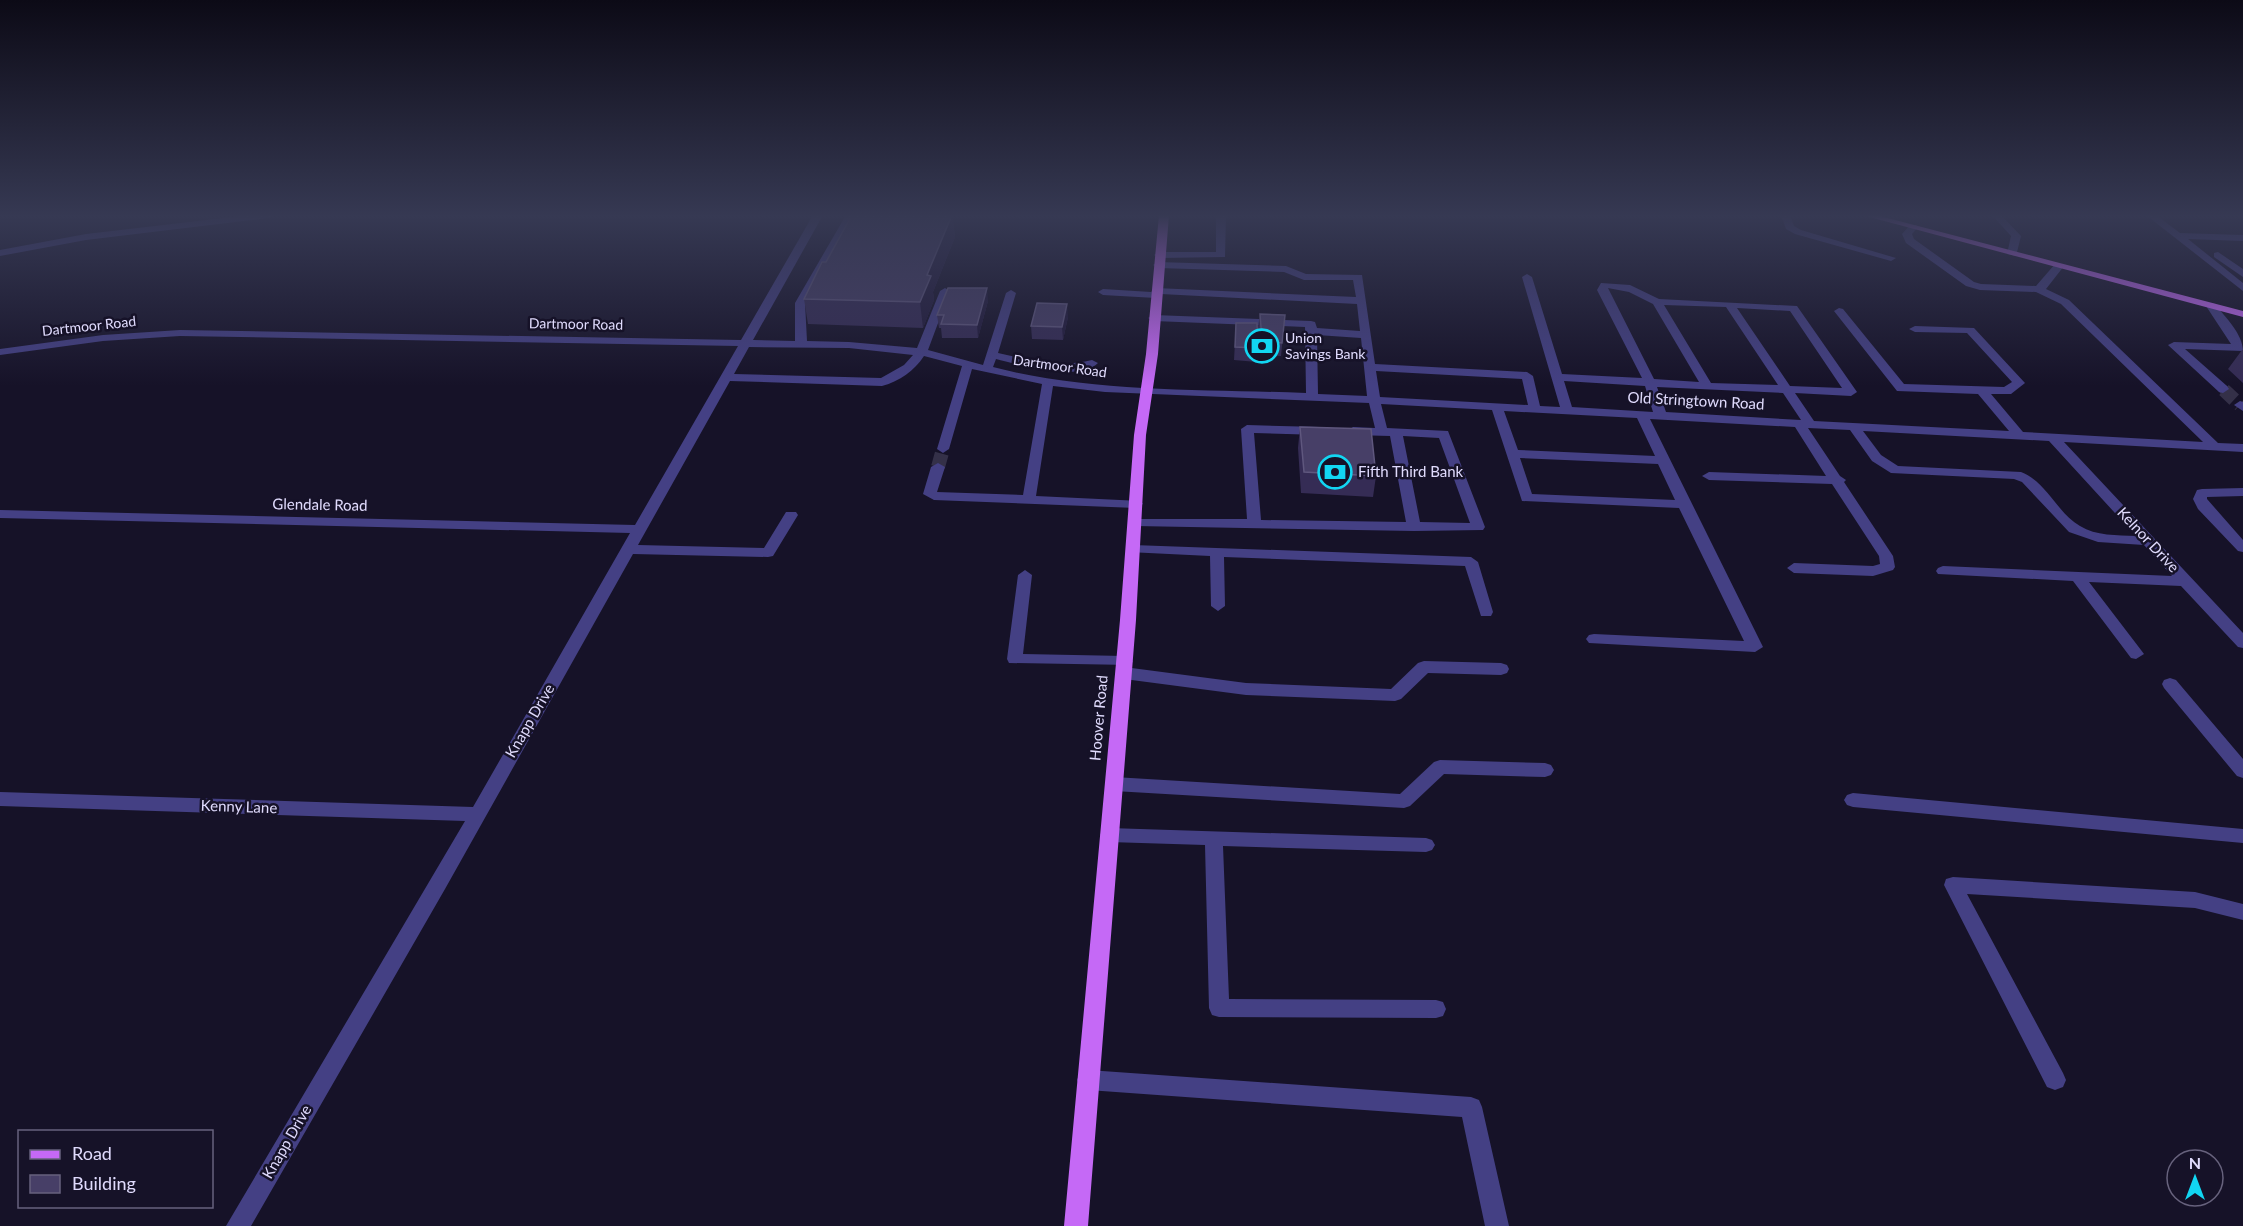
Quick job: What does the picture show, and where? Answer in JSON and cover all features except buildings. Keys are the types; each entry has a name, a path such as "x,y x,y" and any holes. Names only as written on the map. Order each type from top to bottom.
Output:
{"main road":[{"name":"Hoover Road","path":"1076,1226 1124,667 1140,435 1148,390 1158,272"},
{"path":"2083,272 2243,314"}],"street":[{"name":"Knapp Drive","path":"238,1226 477,814 786,272"},
{"path":"801,344 800,303 818,272"},
{"path":"1294,272 1305,277 1358,277 1374,400 1389,433 1414,527"},
{"path":"1954,272 1970,284 1980,287 2038,289 2065,302 2214,446"},
{"path":"2038,289 2044,286 2054,272"},
{"path":"2224,272 2243,288"},
{"path":"1527,277 1567,411"},
{"path":"1661,416 1650,383 1602,290 1605,285 1634,288 1657,302 1707,386"},
{"path":"727,377 882,382 900,377 922,352 945,291"},
{"path":"1102,292 1362,301"},
{"path":"987,369 1011,293"},
{"path":"1558,377 1851,392 1793,308 1657,302"},
{"path":"1729,304 1787,390 1804,424 1886,556 1888,567 1874,571 1794,568"},
{"path":"2211,306 2241,347"},
{"path":"1839,311 1900,388 2007,391 2019,383 1970,330 1915,329"},
{"path":"1154,318 1311,324 1312,397"},
{"path":"1311,331 1366,335"},
{"name":"Dartmoor Road","path":"0,352 103,338 180,333 884,346 922,352 1048,382 1148,390"},
{"path":"2223,389 2174,345 2241,347"},
{"path":"992,356 1061,367 1084,368 1092,363"},
{"path":"943,449 968,364"},
{"path":"1370,367 1527,376 1535,409"},
{"path":"1029,500 1048,382"},
{"name":"Old Stringtown Road","path":"1148,390 1374,400 2243,448"},
{"path":"1981,390 2020,436"},
{"path":"1497,407 1527,498 1684,504"},
{"path":"1593,639 1755,647 1642,415"},
{"path":"1854,427 1878,462 1885,466 1896,470 2016,475 2026,479 2074,529 2098,538 2150,541"},
{"path":"1135,522 1414,527 1478,527 1444,434 1247,429 1254,524"},
{"name":"Kelnor Drive","path":"2053,438 2240,635"},
{"path":"1513,454 1663,460"},
{"path":"938,467 930,494 934,496 1136,504"},
{"path":"1709,476 1839,480"},
{"path":"2243,492 2214,491 2202,493 2200,499 2203,506 2243,548"},
{"name":"Glendale Road","path":"0,514 639,529"},
{"path":"627,549 768,553 791,515"},
{"path":"1133,549 1471,562 1486,612"},
{"path":"1217,552 1218,606"},
{"path":"1943,571 2187,581"},
{"path":"1025,576 1015,658 1124,667 1246,689 1395,695 1424,667 1501,669"},
{"path":"2078,577 2136,654"},
{"path":"2170,684 2243,771"},
{"path":"1114,784 1404,801 1440,767 1545,770"},
{"name":"Kenny Lane","path":"0,799 477,814"},
{"path":"1853,800 2243,836"},
{"path":"1110,835 1426,845"},
{"path":"1214,839 1219,1008 1436,1010"},
{"path":"2055,1080 1953,885 2195,900 2243,912"},
{"path":"1088,1080 1471,1107 1497,1226"}],"tunnel":[{"path":"2224,390 2240,405"},
{"path":"938,467 943,449"}],"place":[{"name":"Union Savings Bank","path":"1262,346"},
{"name":"Fifth Third Bank","path":"1335,472"}]}
